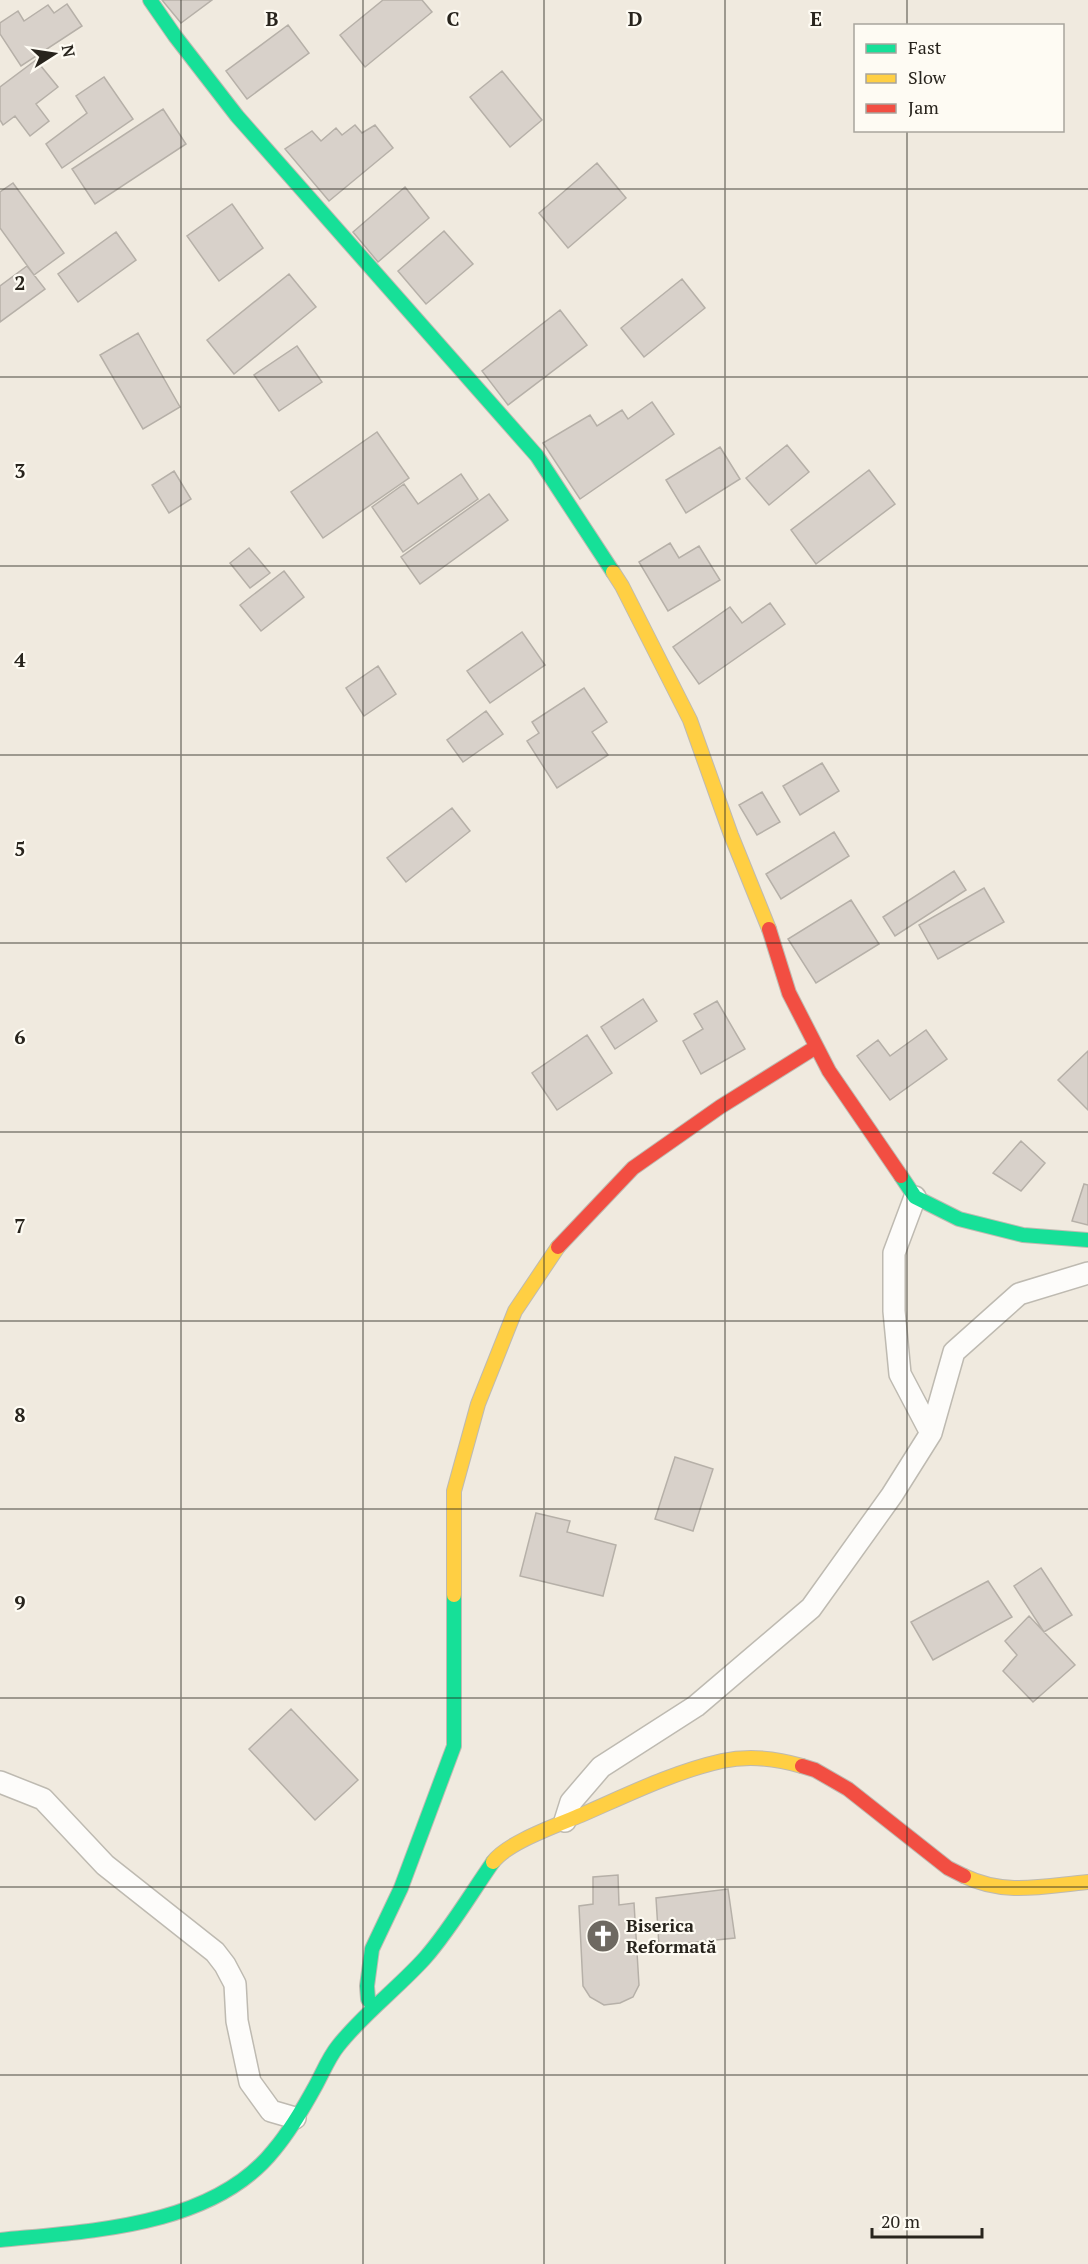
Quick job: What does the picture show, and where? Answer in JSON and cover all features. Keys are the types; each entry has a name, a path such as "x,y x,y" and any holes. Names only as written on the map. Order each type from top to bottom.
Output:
{"street":[{"path":"150,0 237,116 537,456 616,577 690,720 731,835 771,933 789,993 829,1071 915,1197 959,1219 1023,1235 1088,1240"},
{"path":"373,2006 368,1999 367,1986 372,1949 400,1888 454,1746 454,1491 478,1404 515,1311 562,1241 633,1168 720,1107 816,1047"},
{"path":"0,2240 107,2229 152,2219 200,2204 227,2190 251,2173 274,2151 312,2093 337,2047 373,2006 394,1990 426,1957 497,1857 525,1839 674,1775 723,1761 761,1757 780,1759 814,1770 848,1789 948,1868 975,1881 1008,1888 1088,1882"}],"lane":[{"path":"915,1197 894,1253 894,1311 900,1374 931,1433"},
{"path":"565,1821 571,1802 601,1767 696,1706 811,1608 892,1495 931,1433 954,1352 1019,1294 1088,1273"},
{"path":"0,1782 43,1799 105,1865 215,1952 235,1984 237,2021 250,2082 271,2111 295,2118"}],"building":[{"path":"162,0 212,0 181,23"},
{"path":"383,0 422,0 432,12 365,67 340,35"},
{"path":"67,4 82,26 21,66 0,34 0,23 18,11 24,21 48,5 54,13"},
{"path":"288,25 309,53 247,99 226,71"},
{"path":"36,60 58,87 36,104 49,121 30,136 15,116 3,125 0,120 0,87"},
{"path":"502,71 542,120 510,147 470,97"},
{"path":"104,77 133,119 62,168 46,144 87,113 76,96"},
{"path":"163,109 186,144 95,204 72,169"},
{"path":"355,125 362,133 375,125 393,148 329,201 285,149 312,131 321,141 336,128 342,135"},
{"path":"597,163 626,198 568,248 539,213"},
{"path":"13,183 64,253 34,275 0,228 0,192"},
{"path":"405,187 429,218 378,262 353,232"},
{"path":"232,204 263,248 219,281 187,236"},
{"path":"444,231 473,264 426,304 398,271"},
{"path":"116,232 136,260 78,302 58,274"},
{"path":"27,266 45,289 0,322 0,286"},
{"path":"289,274 316,307 234,374 207,340"},
{"path":"682,279 705,308 644,357 621,328"},
{"path":"560,310 587,345 508,405 482,371"},
{"path":"138,333 180,407 143,429 100,355"},
{"path":"297,346 322,382 279,411 254,375"},
{"path":"652,402 674,434 580,499 543,443 590,415 597,426 622,410 628,419"},
{"path":"377,432 409,478 323,538 291,492"},
{"path":"787,445 809,472 769,505 746,478"},
{"path":"720,447 740,479 686,513 666,480"},
{"path":"869,470 895,504 816,564 791,530"},
{"path":"174,471 191,499 169,513 152,485"},
{"path":"461,474 478,499 403,552 372,507 404,484 418,504"},
{"path":"489,494 508,520 420,584 401,557"},
{"path":"670,543 679,558 699,546 720,580 668,611 639,562"},
{"path":"249,548 270,573 250,588 230,563"},
{"path":"284,571 304,597 261,631 240,605"},
{"path":"770,603 785,624 699,684 673,647 730,607 742,623"},
{"path":"522,632 545,665 490,703 467,671"},
{"path":"378,666 396,694 364,716 346,688"},
{"path":"584,688 607,722 592,732 608,755 557,788 527,741 539,733 532,722"},
{"path":"486,711 503,734 463,762 447,740"},
{"path":"822,763 839,791 800,815 783,786"},
{"path":"762,792 780,822 757,835 739,805"},
{"path":"452,808 470,831 406,882 387,858"},
{"path":"834,832 849,856 781,899 766,874"},
{"path":"954,871 966,890 895,936 883,917"},
{"path":"984,888 1004,922 938,959 919,925"},
{"path":"851,900 879,944 816,983 788,939"},
{"path":"643,999 657,1021 615,1049 601,1027"},
{"path":"717,1001 745,1049 701,1074 683,1041 703,1029 694,1014"},
{"path":"926,1030 947,1059 890,1100 857,1056 878,1040 890,1056"},
{"path":"587,1035 612,1073 557,1110 532,1073"},
{"path":"1088,1051 1088,1110 1058,1080"},
{"path":"1021,1141 1045,1163 1021,1191 993,1173"},
{"path":"1084,1184 1088,1185 1088,1225 1072,1221"},
{"path":"675,1457 713,1469 693,1531 655,1519"},
{"path":"536,1513 570,1521 567,1532 616,1545 603,1596 520,1576"},
{"path":"1041,1568 1072,1615 1044,1632 1014,1586"},
{"path":"988,1581 1012,1617 933,1660 911,1622"},
{"path":"1029,1616 1075,1665 1033,1702 1003,1671 1017,1655 1005,1641"},
{"path":"291,1709 358,1780 315,1820 249,1749"},
{"path":"618,1875 619,1905 634,1903 639,1985 633,1997 620,2003 604,2005 590,1997 583,1986 579,1906 593,1904 593,1877"},
{"path":"728,1889 735,1938 659,1946 656,1898"}],"traffic: fast":[{"path":"150,0 237,116 537,456 613,572"},
{"path":"901,1176 915,1197 959,1219 1023,1235 1088,1240"},
{"path":"373,2006 368,1999 367,1986 372,1949 401,1888 454,1746 454,1595"},
{"path":"0,2240 110,2228 148,2220 184,2210 218,2195 248,2176 286,2135 338,2046 425,1958 452,1924 493,1862"}],"traffic: slow":[{"path":"613,572 690,720 731,835 769,929"},
{"path":"454,1595 454,1491 478,1404 515,1311 558,1247"},
{"path":"493,1862 510,1848 534,1835 686,1771 732,1759 752,1758 772,1759 802,1766"},
{"path":"964,1876 994,1886 1010,1888 1088,1882"}],"traffic: jam":[{"path":"769,929 789,993 829,1071 901,1176"},
{"path":"558,1247 633,1168 720,1107 816,1047"},
{"path":"802,1766 815,1770 848,1789 948,1868 964,1876"}],"place":[{"name":"Biserica Reformată","path":"603,1936"}]}
